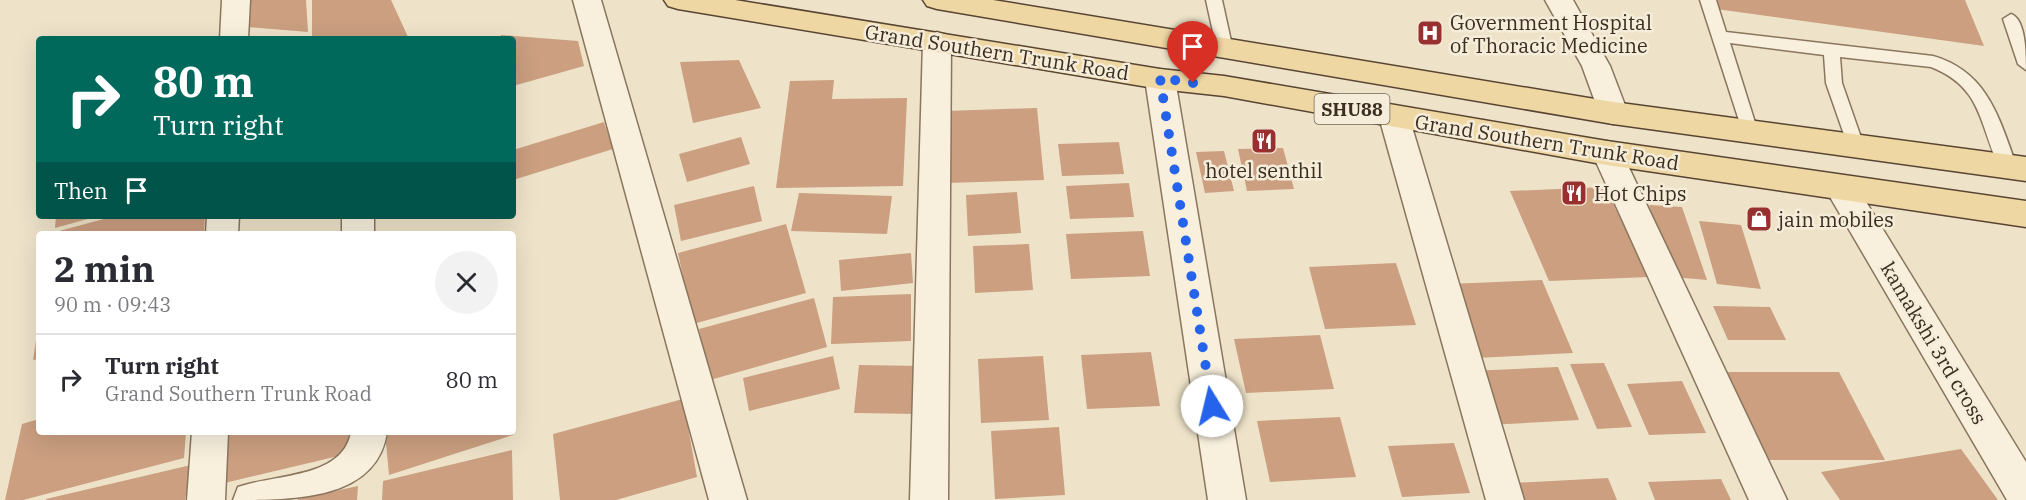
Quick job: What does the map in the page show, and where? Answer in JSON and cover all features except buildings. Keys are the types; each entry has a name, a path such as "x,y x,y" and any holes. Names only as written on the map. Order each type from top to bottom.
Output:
{"main road":[{"name":"Grand Southern Trunk Road","path":"678,0 1160,78 1224,86 1607,153 2026,214"},
{"name":"Grand Southern Trunk Road","path":"937,0 1225,50 1613,113 2017,168"}],"street":[{"path":"234,36 236,0"},
{"path":"587,0 728,500"},
{"path":"1559,0 1596,66 1613,113"},
{"path":"929,500 937,42"},
{"path":"1160,78 1227,500"},
{"path":"1394,117 1505,500"},
{"path":"1607,153 1768,500"},
{"name":"kamakshi 3rd cross","path":"1841,188 2026,497"},
{"path":"206,500 210,435"},
{"path":"252,500 349,474 366,456 370,447 369,435"}],"lane":[{"path":"1214,0 1225,50"},
{"path":"1708,0 1749,132"},
{"path":"2011,19 2026,64"},
{"path":"1720,37 1933,62 1950,66 1978,92 2017,168"},
{"path":"1832,50 1834,83 1856,146"}],"place":[{"name":"Government Hospital of Thoracic Medicine","path":"1430,33"},
{"name":"hotel senthil","path":"1264,141"},
{"name":"Hot Chips","path":"1574,193"},
{"name":"jain mobiles","path":"1759,219"}],"route":[{"path":"1193,83 1160,78 1212,406"}]}
